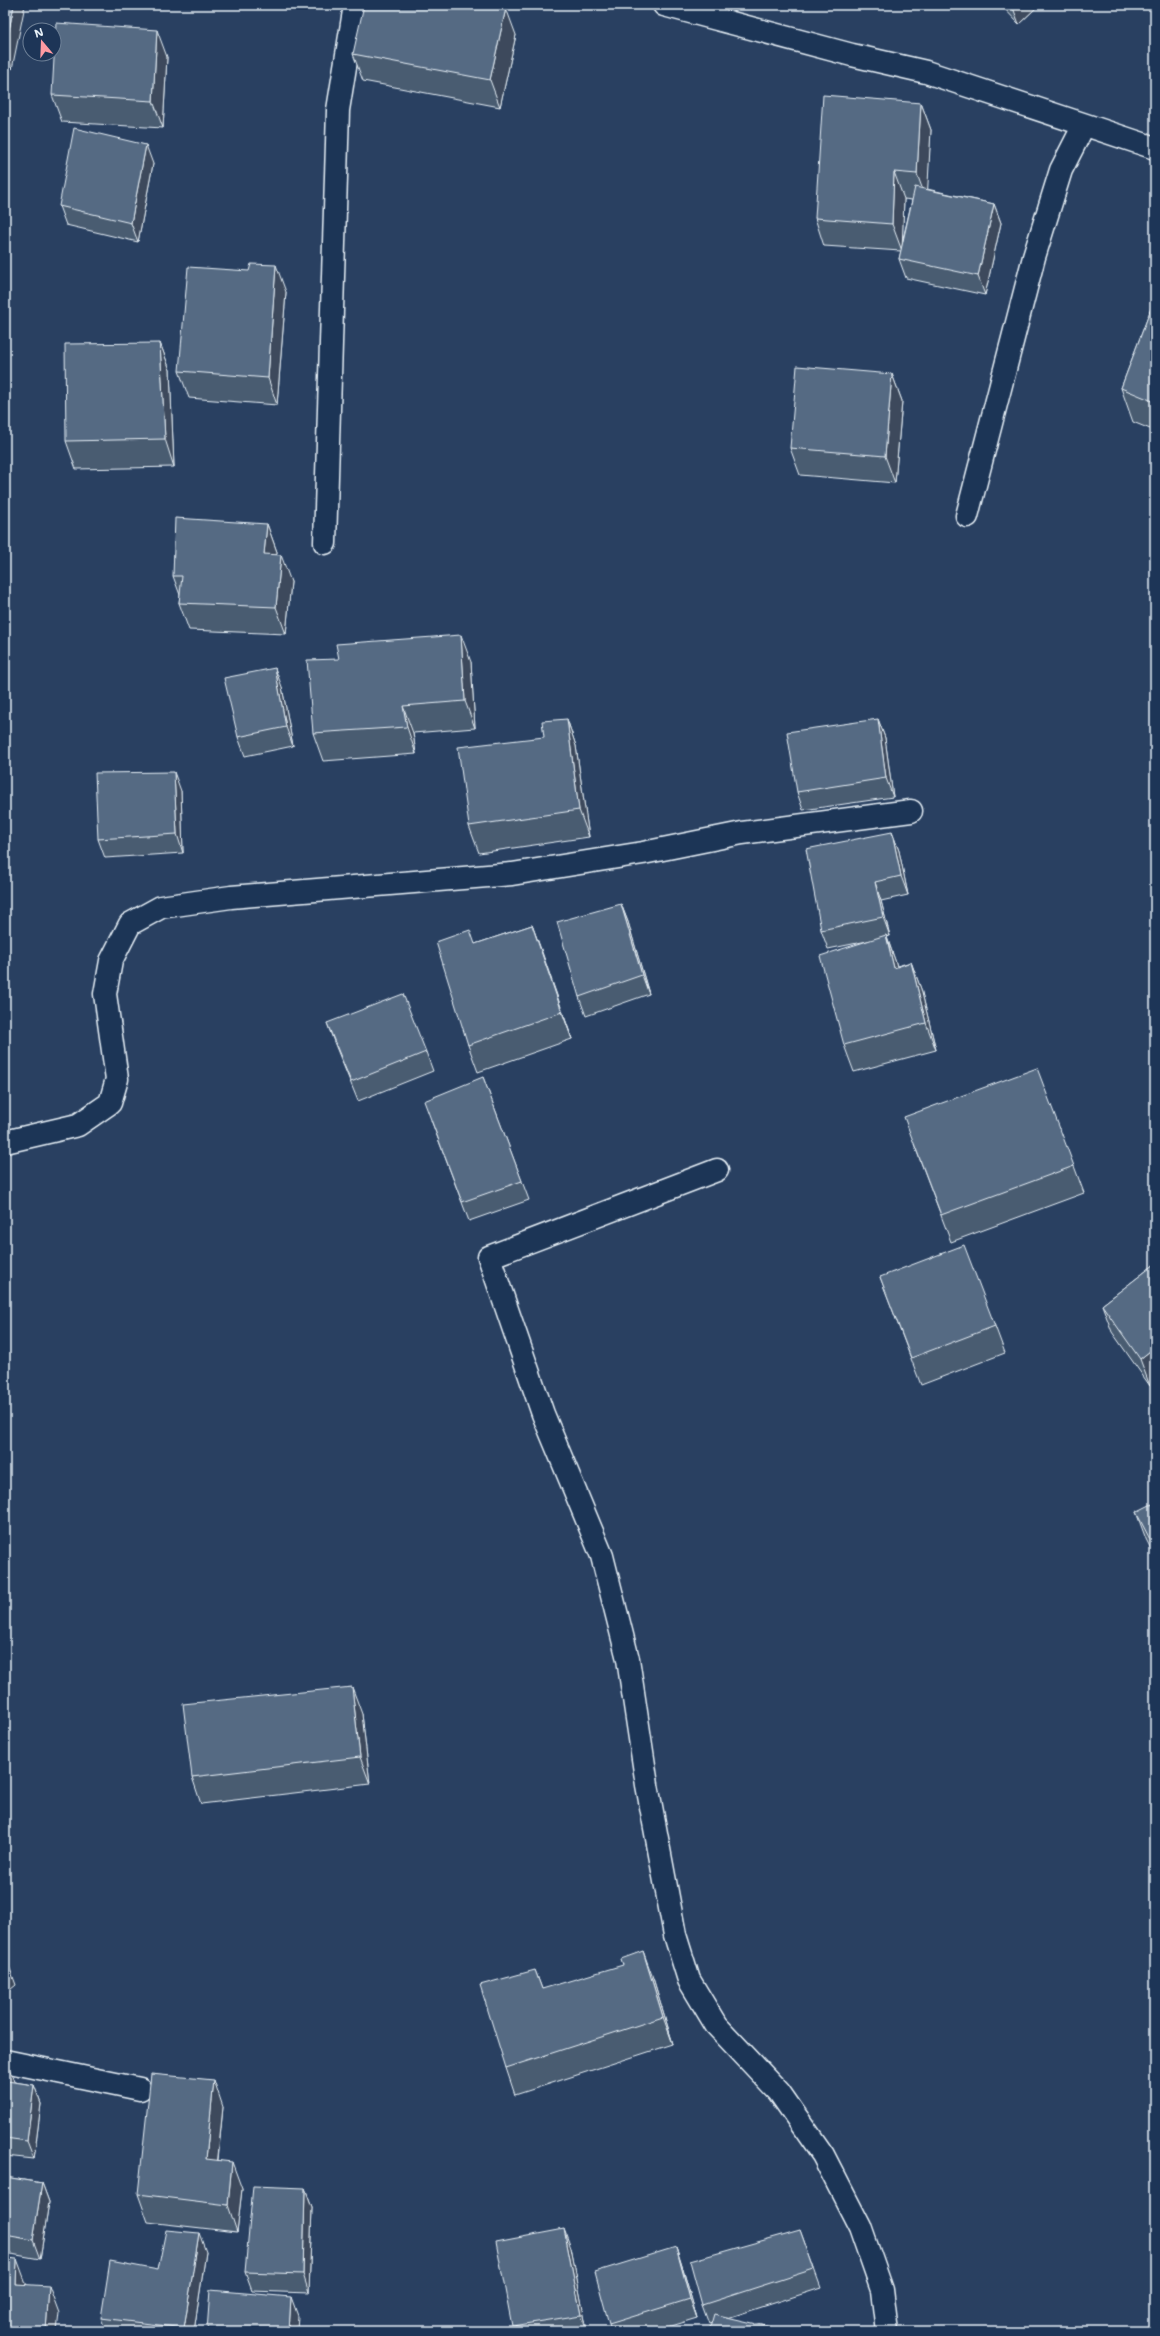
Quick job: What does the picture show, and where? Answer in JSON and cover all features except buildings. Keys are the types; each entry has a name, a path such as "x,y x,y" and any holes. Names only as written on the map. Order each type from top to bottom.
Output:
{"street":[{"path":"325,543 338,110 355,5"},
{"path":"664,5 852,55 926,72 1155,148"},
{"path":"967,516 1034,257 1061,170 1084,125"},
{"path":"5,1142 78,1125 110,1103 117,1079 105,994 111,961 130,924 161,907 231,897 512,874 643,853 742,833 911,811"},
{"path":"716,1170 490,1257 543,1414 602,1556 628,1659 647,1785 675,1935 689,1980 716,2025 779,2092 823,2155 865,2241 882,2290 887,2331"},
{"path":"5,2061 140,2089"}]}
